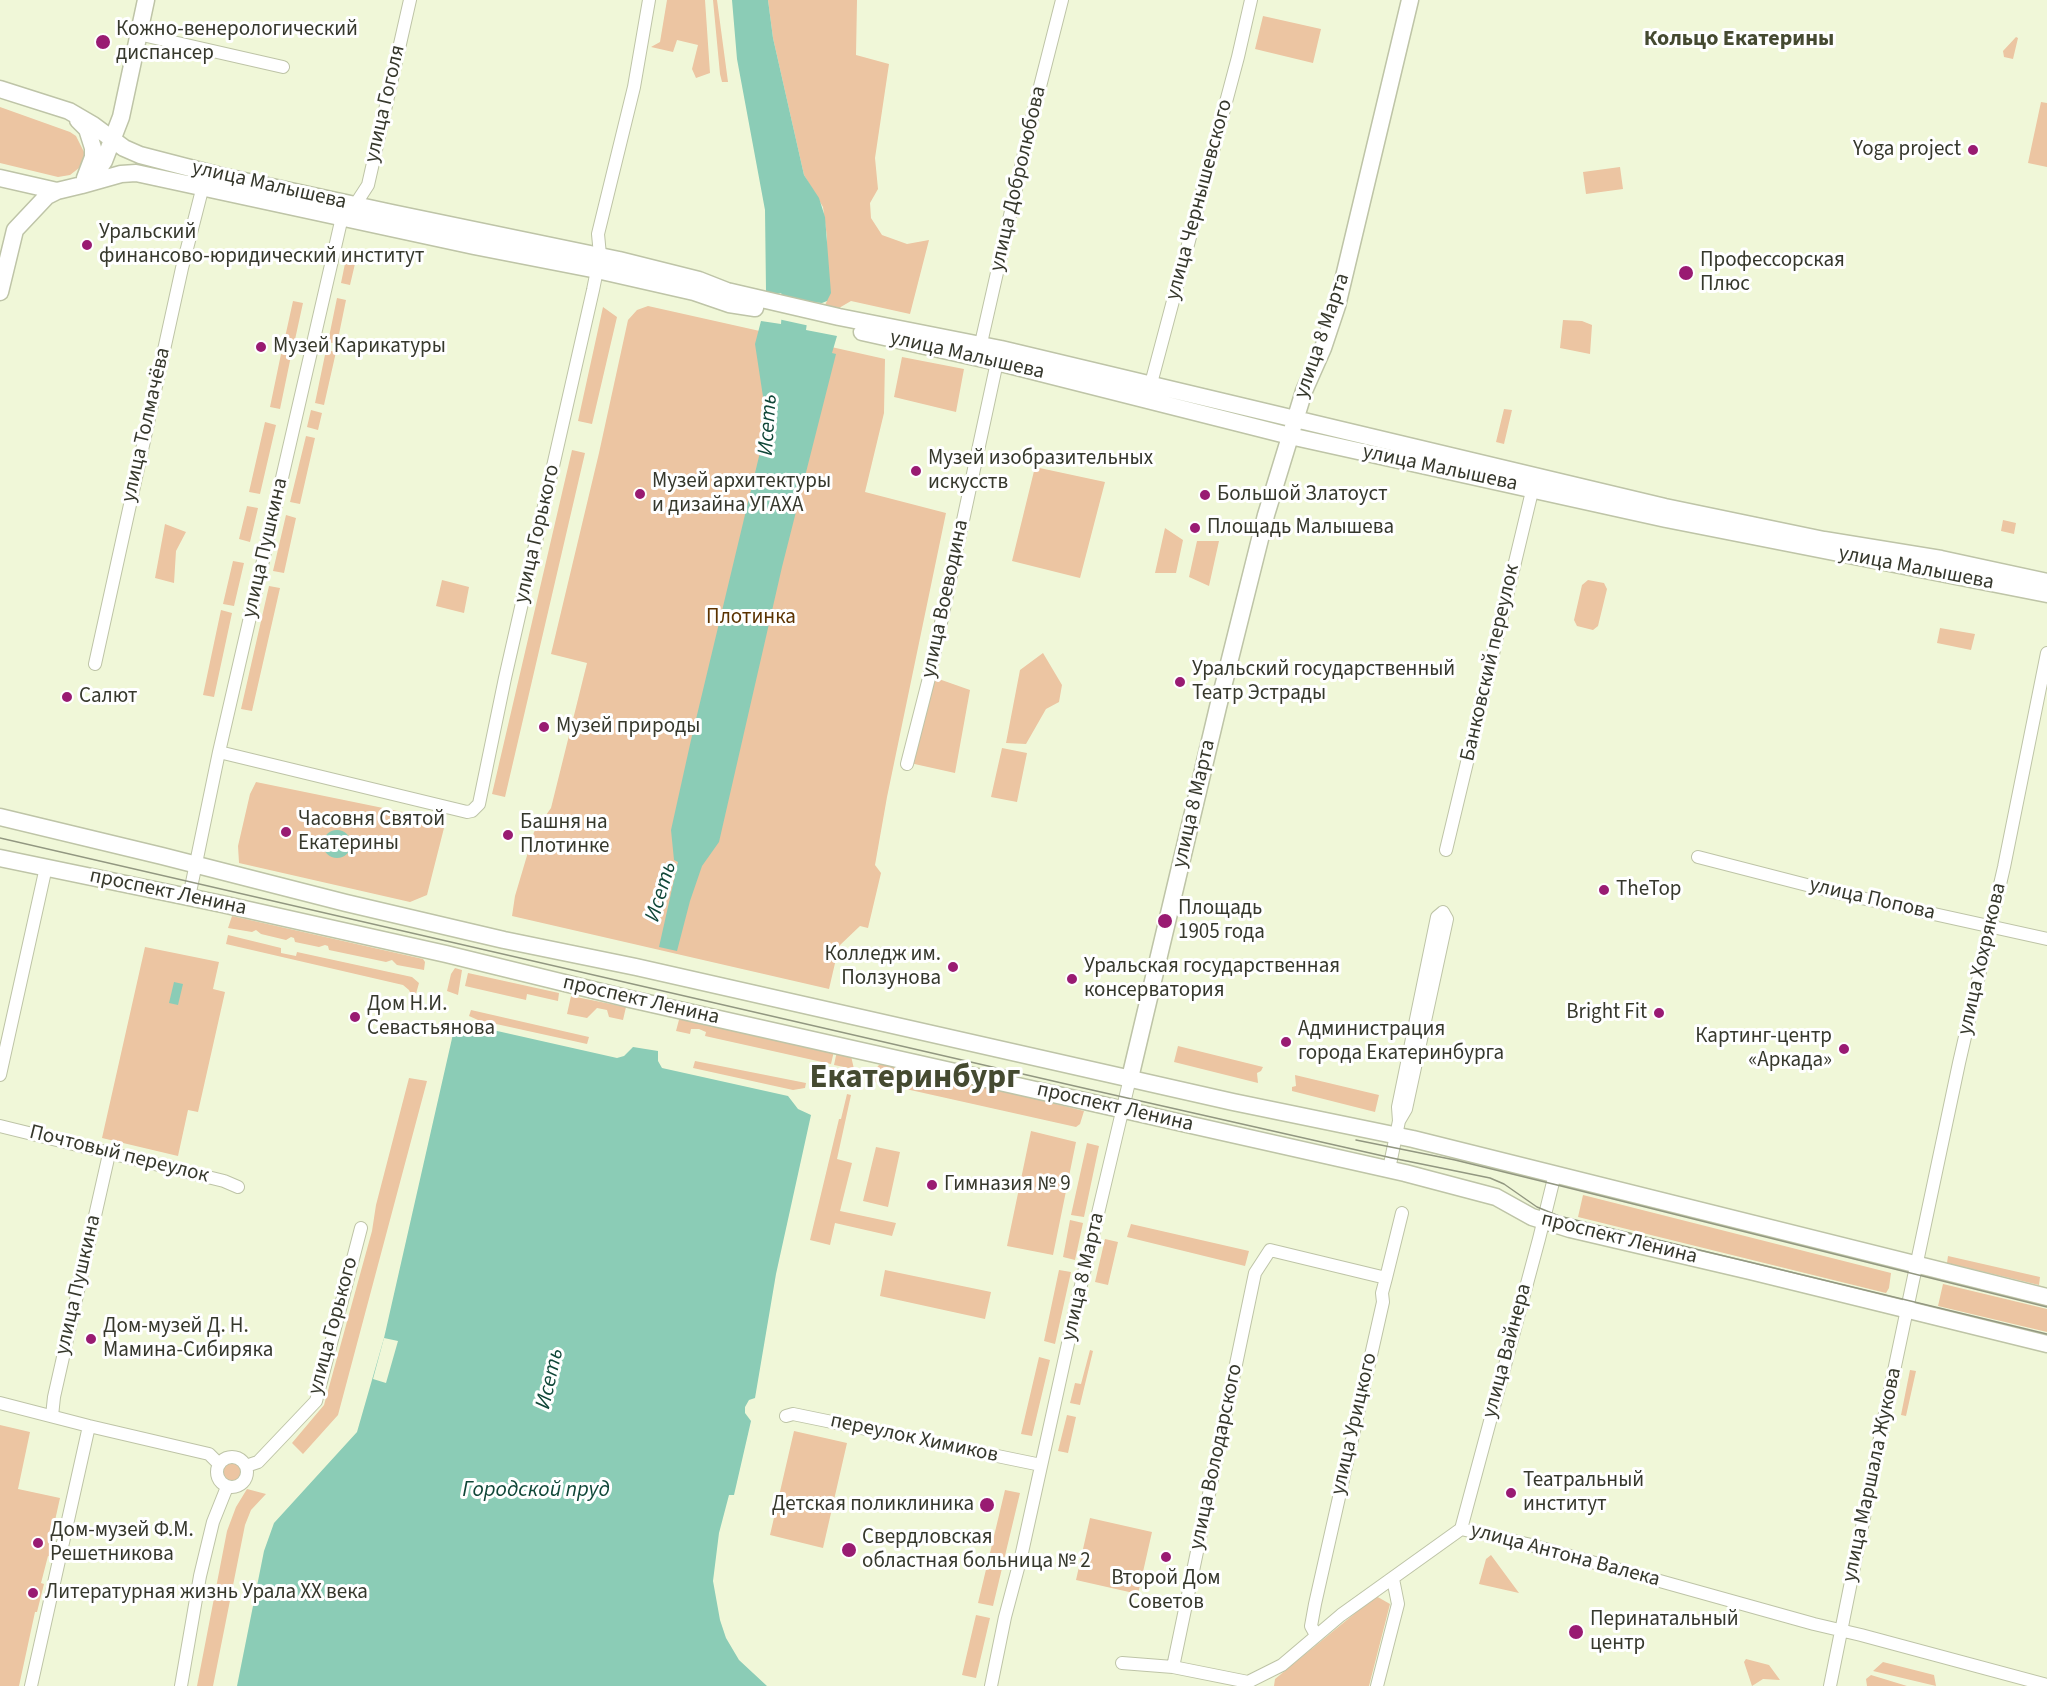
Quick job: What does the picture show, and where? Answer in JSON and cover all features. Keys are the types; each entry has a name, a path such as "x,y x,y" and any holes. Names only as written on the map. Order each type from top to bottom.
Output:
{"main road":[{"path":"82,184 98,170 114,140 146,0"},
{"name":"улица 8 Марта","path":"1130,1078 1235,635 1266,515 1304,391 1323,348 1337,306 1410,0"},
{"name":"улица Малышева","path":"0,89 69,111 124,148 140,155 328,200 349,211"},
{"path":"69,111 87,129 93,148 89,170 82,184"},
{"name":"улица Малышева","path":"57,191 120,174 136,173 349,211 598,262 699,280 758,304 979,351 1149,392 1290,436 1665,507 1824,540 1941,559 2047,582"},
{"path":"0,178 57,191"},
{"path":"0,292 15,230 47,196 57,191"},
{"name":"улица Малышева","path":"979,351 998,362 1295,419 1677,522 1928,569 2047,594"},
{"name":"проспект Ленина","path":"0,817 504,940 636,967 1130,1078 1398,1128 1555,1174 2047,1297"},
{"name":"проспект Ленина","path":"0,858 446,954 630,999 1389,1169 1496,1197 1544,1222 2047,1344"}],"street":[{"name":"улица Гоголя","path":"349,211 368,185 410,0"},
{"name":"улица Горького","path":"219,752 467,812 475,808 481,798 505,678 560,441 598,262 598,234 634,87 649,0"},
{"name":"улица Добролюбова","path":"979,351 1033,114 1062,0"},
{"name":"улица Чернышевского","path":"1149,392 1251,0"},
{"path":"138,34 283,67"},
{"name":"улица Толмачёва","path":"95,664 189,236 203,186"},
{"name":"улица Пушкина","path":"189,897 219,752 349,211"},
{"name":"улица Воеводина","path":"907,764 930,674 998,362"},
{"name":"Банковский переулок","path":"1446,850 1534,482"},
{"name":"улица Хохрякова","path":"1917,1264 2047,653"},
{"name":"улица Попова","path":"1698,857 1834,892 2047,939"},
{"path":"0,1075 46,867"},
{"path":"1389,1169 1398,1128 1406,1110 1447,919 1443,912 1437,917 1431,945 1398,1107 1398,1128"},
{"name":"улица 8 Марта","path":"991,1686 1080,1288 1130,1078"},
{"name":"Почтовый переулок","path":"0,1126 224,1181 238,1187"},
{"name":"улица Пушкина","path":"52,1416 54,1397 109,1154"},
{"name":"улица Вайнера","path":"1461,1528 1555,1174"},
{"name":"улица Урицкого","path":"1316,1635 1311,1626 1315,1604 1383,1302 1382,1293 1402,1213"},
{"name":"улица Горького","path":"182,1686 200,1576 213,1522 227,1487 237,1487 245,1481 246,1466 258,1462 316,1401 361,1227"},
{"name":"улица Володарского","path":"1173,1667 1256,1273 1270,1250 1386,1278"},
{"name":"улица Маршала Жукова","path":"1830,1686 1917,1264"},
{"path":"0,1403 209,1454 219,1464"},
{"name":"переулок Химиков","path":"786,1416 794,1414 1041,1465"},
{"path":"31,1686 89,1426"},
{"path":"227,1487 217,1478 219,1464 231,1457 240,1459 246,1466"},
{"name":"улица Антона Валека","path":"1122,1663 1173,1667 1248,1682 1282,1665 1316,1635 1461,1528 2047,1685"},
{"path":"1377,1686 1398,1604 1393,1579"}],"green space":[{"path":"667,0 705,0 710,73 696,78 692,69 698,45 677,40 673,52 651,47 660,42"},
{"path":"713,0 717,0 728,82 722,82 720,74"},
{"path":"768,0 857,0 856,55 889,64 875,158 878,189 870,203 871,218 882,235 907,244 929,240 910,314 851,301 839,308 825,305 827,301 827,237 823,207 804,175 773,38"},
{"path":"1263,16 1321,29 1313,63 1255,49"},
{"path":"2016,37 2018,38 2013,59 2004,57 2003,51"},
{"path":"2041,102 2047,103 2047,167 2028,163"},
{"path":"0,107 76,136 84,152 79,168 70,175 58,177 0,163"},
{"path":"1620,167 1623,189 1586,194 1583,172"},
{"path":"348,249 358,251 350,285 341,283"},
{"path":"337,298 346,300 337,344 328,342"},
{"path":"293,301 303,303 294,344 284,342"},
{"name":"Плотинка","path":"648,306 885,359 884,413 865,492 946,513 887,797 875,865 881,873 868,928 860,926 839,946 829,989 512,916 515,896 534,832 551,808 587,663 551,654 628,320 637,310"},
{"path":"603,307 617,317 592,424 578,421"},
{"path":"1563,320 1582,321 1592,325 1590,354 1560,348"},
{"path":"326,350 336,352 324,405 315,403"},
{"path":"281,354 291,356 280,409 270,407"},
{"path":"902,357 964,369 956,412 894,397"},
{"path":"1504,409 1512,410 1504,444 1496,442"},
{"path":"311,410 322,413 318,430 307,427"},
{"path":"265,422 276,425 260,494 249,492"},
{"path":"306,436 315,438 300,504 290,502"},
{"path":"572,450 585,453 505,797 492,794"},
{"path":"1035,467 1105,482 1080,578 1012,561"},
{"path":"247,506 258,508 250,542 239,539"},
{"path":"286,515 296,518 284,573 273,571"},
{"path":"2003,520 2016,523 2014,534 2001,531"},
{"path":"165,524 186,532 176,551 174,583 155,578"},
{"path":"1165,528 1183,540 1176,573 1155,573"},
{"path":"1197,541 1219,541 1209,586 1189,577"},
{"path":"233,561 244,563 234,606 223,604"},
{"path":"442,580 469,587 464,613 436,606"},
{"path":"1588,580 1604,583 1607,589 1598,626 1593,630 1577,626 1574,620 1582,585"},
{"path":"269,586 280,588 252,711 241,709"},
{"path":"221,610 232,613 214,697 203,695"},
{"path":"1940,628 1975,634 1971,650 1937,643"},
{"path":"1043,653 1062,685 1059,702 1046,709 1026,744 1006,743 1020,670"},
{"path":"933,677 970,690 955,773 910,763"},
{"path":"1002,748 1027,753 1017,802 991,797"},
{"path":"256,782 432,818 444,828 427,895 410,902 239,863 238,846 250,794"},
{"path":"232,916 423,959 424,970 397,965 392,960 386,962 329,950 325,945 319,947 295,942 291,937 286,940 261,934 256,930 252,932 228,928"},
{"path":"228,935 281,948 281,953 296,956 297,952 412,977 419,983 414,1001 409,990 403,985 226,944"},
{"path":"145,947 219,962 213,989 225,992 198,1112 188,1110 178,1156 102,1138"},
{"path":"455,968 462,970 458,995 447,991 451,974"},
{"path":"468,973 559,993 558,1001 527,994 526,1000 465,986"},
{"path":"847,973 865,977 864,985 845,981"},
{"path":"571,996 626,1007 623,1020 609,1017 607,1010 597,1008 587,1018 567,1014"},
{"path":"471,1010 589,1037 587,1044 478,1020 469,1016"},
{"path":"680,1016 834,1051 831,1064 705,1036 706,1032 699,1029 691,1029 690,1034 676,1031"},
{"path":"1178,1046 1263,1067 1257,1073 1258,1083 1174,1062"},
{"path":"837,1051 851,1056 854,1069 834,1065"},
{"path":"695,1061 806,1083 805,1088 793,1090 693,1068"},
{"path":"879,1065 977,1084 1084,1111 1080,1124 1076,1127 870,1081 872,1073"},
{"path":"1295,1075 1379,1095 1375,1112 1292,1091 1292,1087 1296,1086"},
{"path":"409,1078 427,1081 338,1415 303,1454 292,1443 324,1405 372,1231 376,1205"},
{"path":"847,1094 851,1095 837,1159 852,1163 840,1211 896,1223 892,1236 835,1223 830,1245 810,1240"},
{"path":"1031,1131 1076,1142 1053,1255 1007,1246"},
{"path":"1087,1143 1099,1146 1084,1217 1071,1215"},
{"path":"876,1147 900,1152 888,1207 863,1201"},
{"path":"1583,1195 1891,1273 1889,1288 1886,1293 1578,1217"},
{"path":"1070,1220 1083,1223 1075,1260 1063,1257"},
{"path":"1131,1224 1249,1251 1245,1266 1127,1237"},
{"path":"1105,1239 1118,1242 1108,1285 1095,1282"},
{"path":"1948,1256 2040,1277 2039,1285 1947,1263"},
{"path":"885,1270 991,1292 985,1319 880,1296"},
{"path":"1059,1270 1071,1272 1055,1344 1044,1341"},
{"path":"1943,1284 2047,1309 2047,1332 1938,1306"},
{"path":"1090,1350 1093,1351 1080,1405 1070,1403 1075,1383 1081,1384"},
{"path":"1039,1357 1050,1360 1032,1436 1021,1434"},
{"path":"1910,1370 1916,1371 1906,1416 1901,1415"},
{"path":"1067,1415 1076,1417 1068,1453 1058,1451"},
{"path":"0,1425 30,1432 18,1489 60,1498 52,1534 56,1535 41,1583 44,1584 37,1612 35,1612 19,1686 0,1686"},
{"path":"794,1431 847,1443 823,1548 770,1535"},
{"path":"226,1460 236,1460 243,1467 243,1477 236,1484 226,1484 219,1477 219,1467"},
{"path":"247,1489 266,1494 251,1510 245,1525 213,1686 197,1686 227,1531 236,1507"},
{"path":"1005,1490 1020,1493 993,1606 978,1603"},
{"path":"1090,1518 1152,1532 1138,1594 1076,1580"},
{"path":"1491,1555 1519,1593 1479,1584 1486,1559"},
{"path":"1376,1596 1390,1604 1369,1686 1274,1686 1275,1679"},
{"path":"976,1615 990,1618 976,1678 962,1675"},
{"path":"1746,1659 1769,1665 1780,1680 1763,1679 1752,1686 1744,1662"},
{"path":"1883,1662 1934,1675 1936,1686 1873,1671"},
{"path":"1871,1675 1907,1686 1867,1686 1866,1679"}],"water":[{"name":"Исеть","path":"732,0 768,0 773,38 804,175 819,198 825,217 831,293 827,301 810,302 806,330 837,336 832,353 836,354 782,567 719,842 702,866 677,951 659,947 678,862 674,860 671,830 767,423 755,344 761,321 781,324 783,297 781,293 771,295 766,291 765,210 737,59"},
{"path":"337,830 347,834 351,844 347,854 337,858 327,854 323,844 327,834"},
{"path":"174,982 183,984 178,1005 169,1003"},
{"name":"Городской пруд","path":"475,1026 617,1058 624,1056 633,1047 658,1051 658,1061 662,1068 788,1096 798,1109 811,1115 776,1274 755,1398 749,1400 745,1407 745,1413 751,1421 734,1495 729,1495 719,1533 713,1581 720,1620 726,1638 739,1660 767,1686 237,1686 264,1551 274,1523 357,1432 384,1338 453,1034 467,1032"}],"pier":[{"path":"764,292 827,305 813,305 810,326 778,319 780,298"},
{"path":"384,1338 398,1341 386,1383 373,1379"}],"tram line":[{"path":"0,838 1092,1090 1490,1178 1504,1184 1537,1207 1559,1216 2047,1334"},
{"path":"1356,1140 1455,1160 2047,1307"}],"place":[{"name":"Кожно-венерологический диспансер","path":"103,42"},
{"name":"Yoga projeсt","path":"1973,150"},
{"name":"Уральский финансово-юридический институт","path":"87,245"},
{"name":"Профессорская Плюс","path":"1686,273"},
{"name":"Музей Карикатуры","path":"261,347"},
{"name":"Музей изобразительных искусств","path":"916,471"},
{"name":"Музей архитектуры и дизайна УГАХА","path":"640,494"},
{"name":"Большой Златоуст","path":"1205,495"},
{"name":"Площадь Малышева","path":"1195,528"},
{"name":"Уральский государственный Театр Эстрады","path":"1180,682"},
{"name":"Салют","path":"67,697"},
{"name":"Музей природы","path":"544,727"},
{"name":"Часовня Святой Екатерины","path":"286,832"},
{"name":"Башня на Плотинке","path":"508,835"},
{"name":"TheTop","path":"1604,890"},
{"name":"Площадь 1905 года","path":"1165,921"},
{"name":"Колледж им. Ползунова","path":"953,967"},
{"name":"Уральская государственная консерватория","path":"1072,979"},
{"name":"Bright Fit","path":"1659,1013"},
{"name":"Дом Н.И. Севастьянова","path":"355,1017"},
{"name":"Администрация города Екатеринбурга","path":"1286,1042"},
{"name":"Картинг-центр «Аркада»","path":"1844,1049"},
{"name":"Гимназия № 9","path":"932,1185"},
{"name":"Дом-музей Д. Н. Мамина-Сибиряка","path":"91,1339"},
{"name":"Театральный институт","path":"1511,1493"},
{"name":"Детская поликлиника","path":"987,1505"},
{"name":"Дом-музей Ф.М. Решетникова","path":"38,1543"},
{"name":"Свердловская областная больница № 2","path":"849,1550"},
{"name":"Второй Дом Советов","path":"1166,1557"},
{"name":"Литературная жизнь Урала XX века","path":"33,1593"},
{"name":"Перинатальный центр","path":"1576,1632"}],"district":[{"name":"Кольцо Екатерины","path":"1739,40"},
{"name":"Екатеринбург","path":"915,1080"}]}
